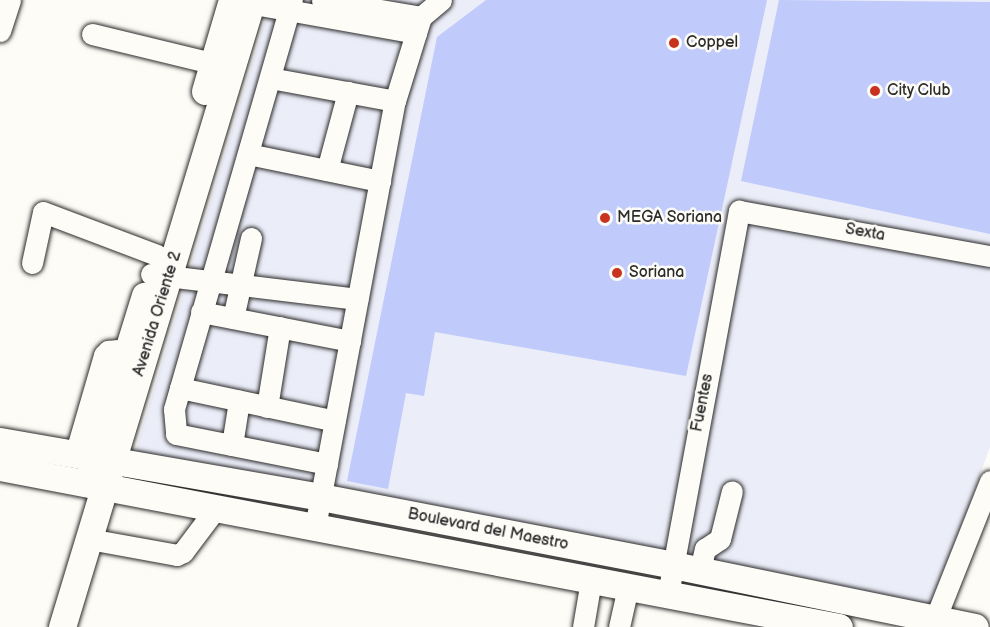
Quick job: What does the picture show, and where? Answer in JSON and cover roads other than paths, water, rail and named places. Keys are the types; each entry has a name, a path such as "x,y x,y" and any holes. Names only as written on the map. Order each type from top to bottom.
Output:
{"main road":[{"name":"Avenida Oriente 2","path":"46,627 242,1"},
{"name":"Avenida Oriente 2","path":"62,627 89,539 95,469 126,349 159,269"},
{"name":"Boulevard del Maestro","path":"0,441 216,508 839,627"},
{"name":"Boulevard del Maestro","path":"0,466 95,469 321,497 700,570 934,623 975,627"}],"street":[{"path":"0,31 10,0"},
{"path":"322,0 418,25"},
{"path":"315,527 395,101 418,25 441,0"},
{"path":"242,1 291,5 418,25"},
{"path":"291,5 174,409 176,435 327,464"},
{"path":"92,34 223,66"},
{"path":"270,78 395,101"},
{"path":"327,170 348,92"},
{"path":"248,154 380,181"},
{"name":"Sexta","path":"739,211 990,256"},
{"name":"Fuentes","path":"668,594 739,211"},
{"path":"32,262 43,212 159,269 210,280 357,300"},
{"path":"233,318 251,238"},
{"path":"201,312 350,341"},
{"path":"267,407 280,327"},
{"path":"180,388 335,421"},
{"path":"232,445 239,401"},
{"path":"934,623 990,481"},
{"path":"700,570 705,549 720,539 732,491"},
{"path":"89,539 177,555 183,552 216,508"},
{"path":"583,627 591,580"},
{"path":"619,627 628,587"}],"place":[{"name":"Coppel","path":"674,43"},
{"name":"City Club","path":"875,91"},
{"name":"MEGA Soriana","path":"605,218"},
{"name":"Soriana","path":"617,273"}]}
